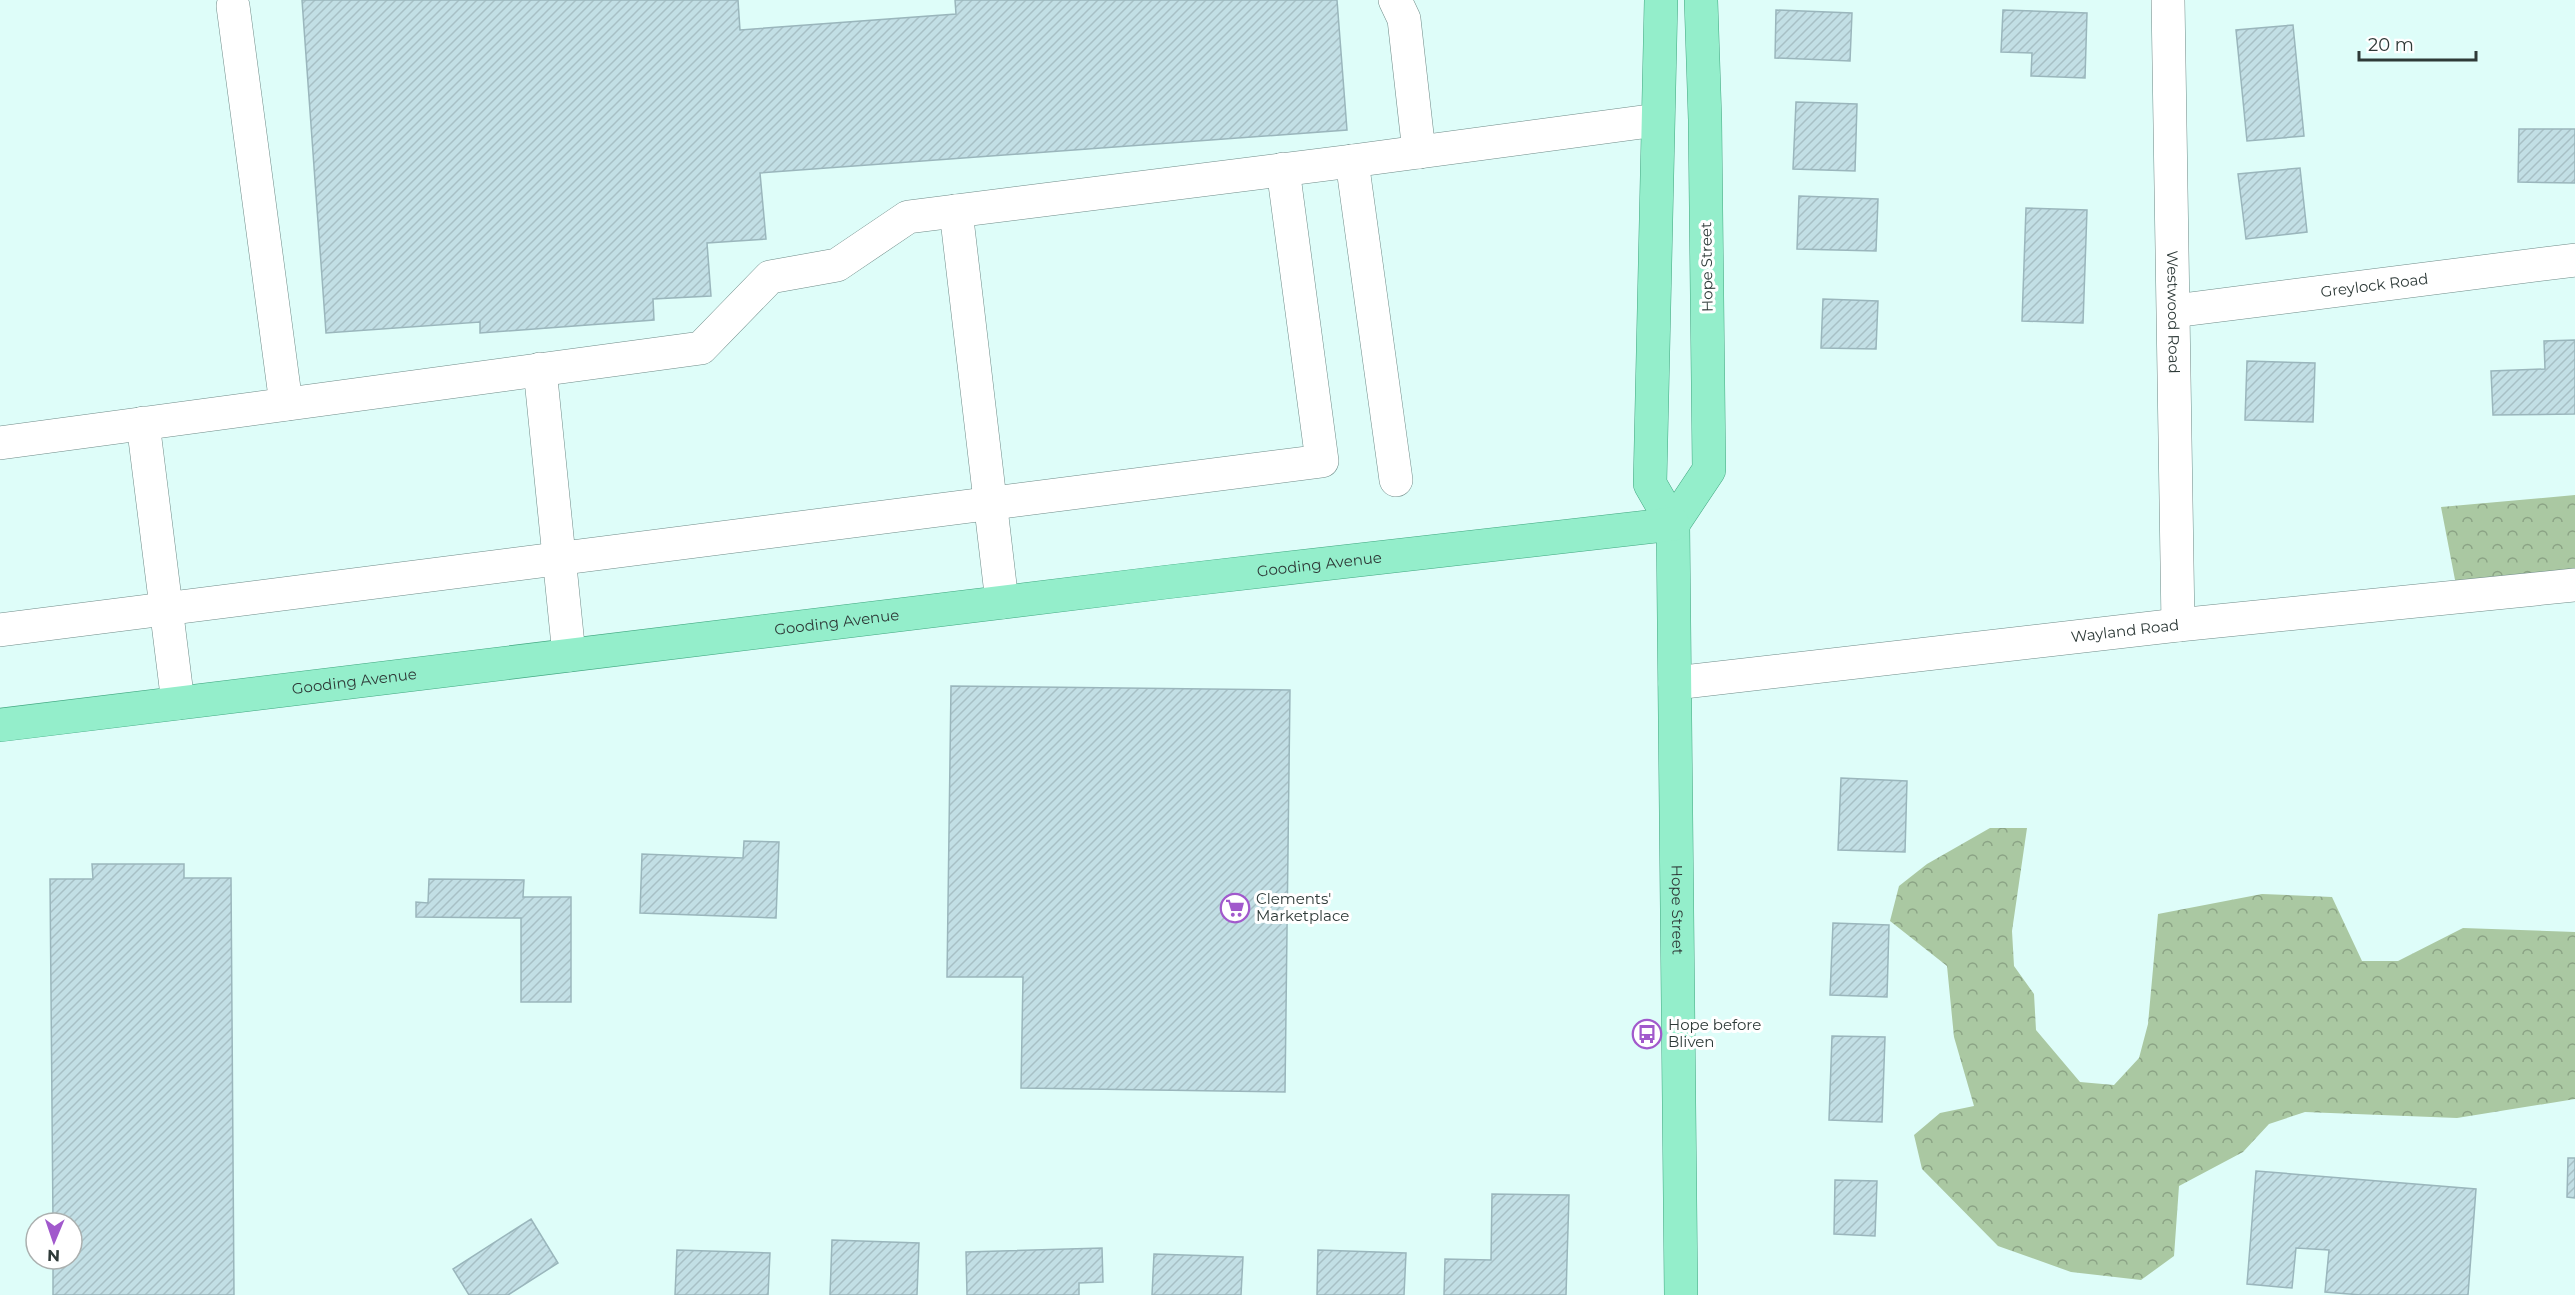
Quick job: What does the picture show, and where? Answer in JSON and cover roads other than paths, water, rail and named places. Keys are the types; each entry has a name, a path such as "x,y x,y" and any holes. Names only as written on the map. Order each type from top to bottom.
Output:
{"main road":[{"name":"Hope Street","path":"1661,0 1650,484 1673,524 1681,1295"},
{"name":"Hope Street","path":"1673,524 1709,470 1705,120 1701,0"},
{"name":"Gooding Avenue","path":"0,725 1002,602 1673,524"}],"street":[{"path":"1395,0 1404,18 1419,152"},
{"name":"Westwood Road","path":"2168,0 2178,625"},
{"path":"233,6 286,404"},
{"path":"0,442 701,348 770,278 837,265 908,217 1657,120"},
{"path":"1352,161 1396,480"},
{"path":"0,630 1322,461 1283,169"},
{"path":"956,211 1002,602"},
{"name":"Greylock Road","path":"2174,311 2575,260"},
{"path":"540,369 568,656"},
{"path":"144,423 178,703"},
{"name":"Wayland Road","path":"1675,683 2178,625 2575,585"}],"place":[{"name":"Clements' Marketplace","path":"1235,908"},
{"name":"Hope before Bliven","path":"1647,1034"}]}
